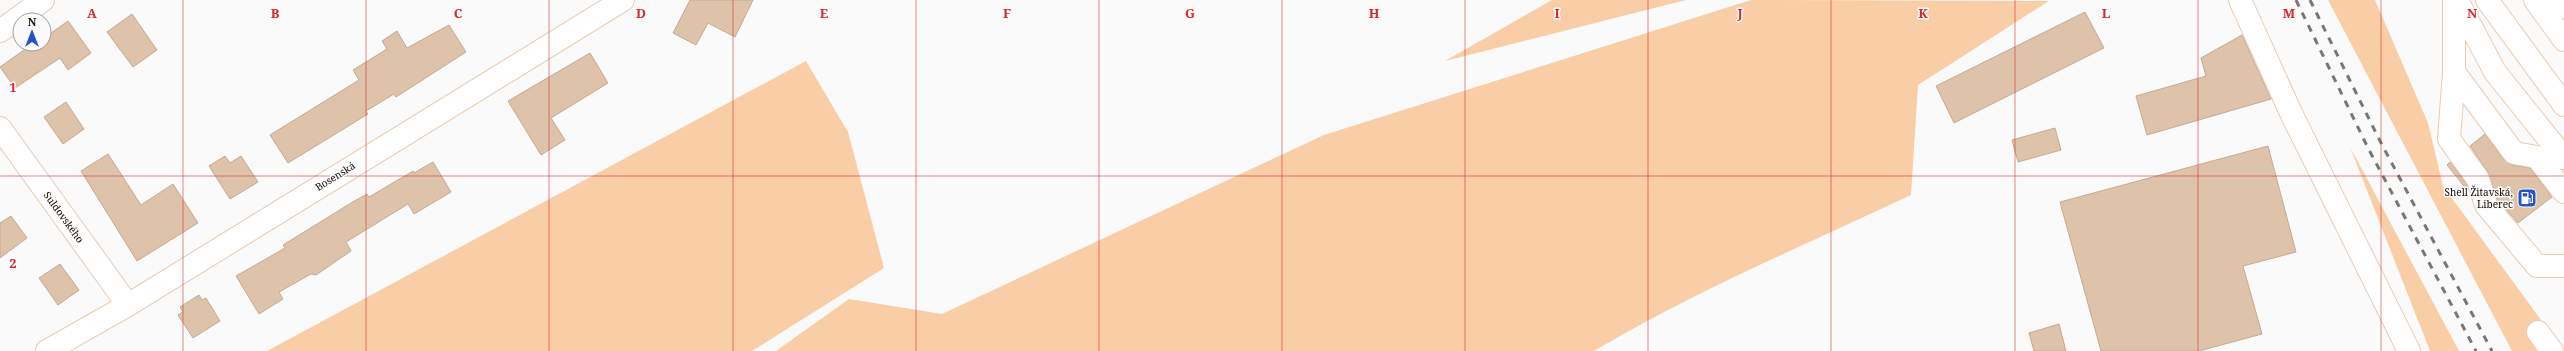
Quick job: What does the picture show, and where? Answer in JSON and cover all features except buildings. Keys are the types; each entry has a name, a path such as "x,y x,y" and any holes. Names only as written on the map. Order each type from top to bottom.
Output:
{"main road":[{"path":"0,30 43,0"},
{"path":"2240,0 2291,113 2409,351"},
{"path":"2455,0 2454,72 2449,139 2478,179 2486,205 2537,266 2564,266"},
{"path":"2455,0 2495,72 2564,158"},
{"path":"2487,0 2564,105"},
{"path":"2535,0 2564,40"},
{"path":"2557,0 2564,7"},
{"name":"Bosenská","path":"47,351 128,305 609,3"},
{"path":"2454,72 2514,153 2537,157 2564,192"},
{"name":"Suldovského","path":"0,128 128,305"},
{"path":"2538,332 2552,351"}],"shaded area":[{"path":"1552,0 1686,0 1445,61"},
{"path":"1751,0 2049,1 1918,85 1911,195 1711,288 1632,329 1594,351 776,351 849,299 942,314 1324,135"},
{"path":"2328,0 2375,0 2428,123 2443,186 2541,320 2557,351 2512,351"},
{"path":"806,61 848,132 884,268 752,351 267,351"},
{"path":"2350,147 2459,351 2430,351"}],"railway":[{"path":"2296,0 2368,148 2476,351"},
{"path":"2310,0 2380,141 2492,351"}],"place":[{"name":"Shell Žitavská, Liberec","path":"2527,198"}]}
